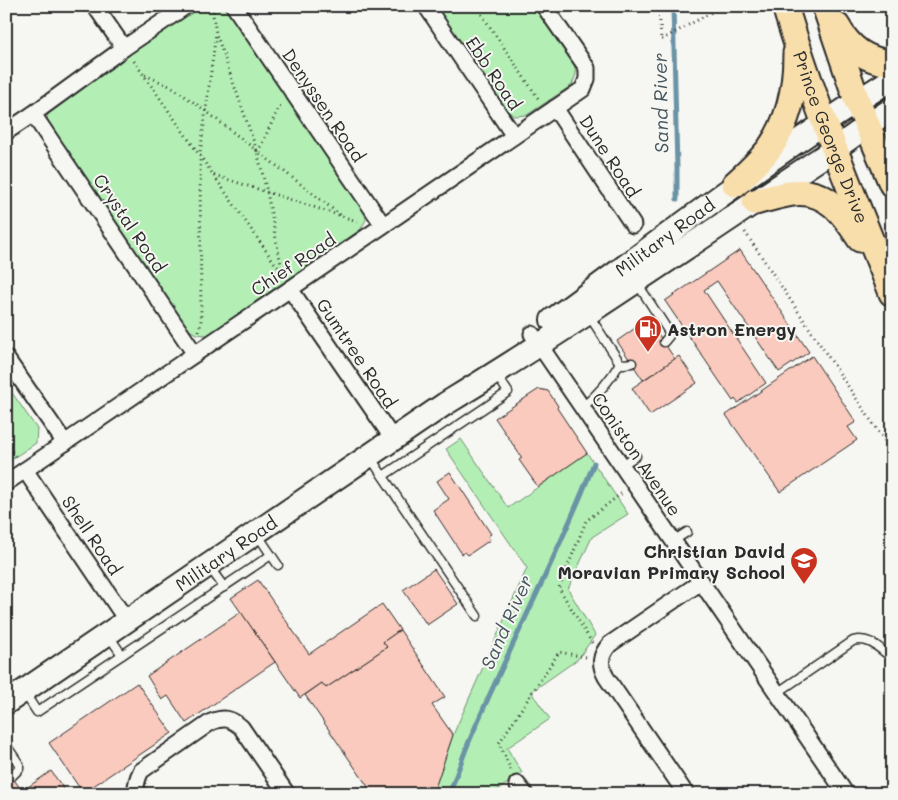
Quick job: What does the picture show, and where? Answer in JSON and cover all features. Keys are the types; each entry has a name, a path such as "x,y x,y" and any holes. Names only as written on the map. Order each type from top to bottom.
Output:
{"main road":[{"name":"Prince George Drive","path":"785,6 796,44 825,123 892,294"},
{"path":"825,6 838,29 855,49 873,60 892,62"},
{"path":"825,6 857,101 892,184"},
{"path":"736,184 757,163 780,131 792,96 796,72 796,44"},
{"name":"Military Road","path":"15,697 445,404 536,339 736,184 892,79"},
{"name":"Military Road","path":"445,404 496,373 536,339 588,313 868,126 892,108"},
{"path":"755,202 795,193 816,195 828,200 847,218 892,294"}],"street":[{"path":"95,6 124,48"},
{"path":"6,132 186,6"},
{"name":"Denyssen Road","path":"234,6 383,225"},
{"name":"Ebb Road","path":"426,6 514,136"},
{"name":"Chief Road","path":"6,483 583,89 587,79 587,68 544,6"},
{"name":"Dune Road","path":"555,108 633,225"},
{"name":"Crystal Road","path":"33,114 196,354"},
{"name":"Gumtree Road","path":"290,289 393,439"},
{"name":"Coniston Avenue","path":"536,339 846,794"},
{"path":"6,358 65,443"},
{"name":"Shell Road","path":"25,470 127,620"},
{"path":"686,794 606,677 602,669 601,660 604,650 610,644 701,582"},
{"path":"136,794 135,785 141,771 211,722 222,718 234,721 241,727 287,794"}],"lane":[{"path":"635,282 669,332 669,336 664,342"},
{"path":"588,313 620,363 632,363"},
{"path":"582,408 611,379 620,363"},
{"path":"383,476 508,392 496,373"},
{"path":"369,455 477,616"},
{"path":"622,465 636,456"},
{"path":"673,541 687,532"},
{"path":"256,533 278,565"},
{"path":"15,697 37,712 271,555"},
{"path":"208,565 224,586"},
{"path":"107,634 122,655"},
{"path":"777,693 858,639 869,641 892,658"},
{"path":"6,745 19,764 19,769 12,776"}],"path":[{"path":"214,6 213,15 216,33 257,151 267,192 282,273"},
{"path":"476,6 542,105 555,108"},
{"path":"659,6 661,40 723,6"},
{"path":"196,354 201,322 200,155 216,33"},
{"path":"124,48 282,273 290,289"},
{"path":"144,74 172,87 206,111 343,217"},
{"path":"257,151 262,146 279,107 295,96"},
{"path":"214,175 357,222 383,225"},
{"path":"744,230 892,452"},
{"path":"601,660 559,588 586,521 634,484"},
{"path":"521,789 499,743 559,652 601,660"}],"green space":[{"path":"198,6 226,7 364,209 366,220 360,230 207,335 196,334 186,328 50,128 47,117 52,107"},
{"path":"434,6 535,6 574,63 576,74 572,85 527,115 514,116 502,107"},
{"path":"6,384 37,429 36,443 6,463"},
{"path":"461,439 508,508 587,453 628,514 592,537 568,589 595,635 578,659 531,692 550,719 507,748 522,773 492,794 433,794 453,735 527,568 446,449"}],"building":[{"path":"740,250 809,352 779,372 717,281 704,290 766,383 738,403 735,399 733,401 665,301"},
{"path":"648,319 675,359 643,380 617,341"},
{"path":"679,356 697,383 650,415 632,388"},
{"path":"812,356 856,422 848,427 857,440 780,492 726,415"},
{"path":"539,389 548,391 587,453 538,487 519,460 522,458 495,418"},
{"path":"450,472 491,534 488,536 490,540 468,555 465,552 462,554 433,510 449,499 437,481"},
{"path":"434,569 458,604 427,625 403,590"},
{"path":"258,580 309,654 382,604 400,630 383,642 387,647 326,688 322,683 300,698 231,598"},
{"path":"241,612 275,662 186,723 168,696 162,700 147,676"},
{"path":"400,630 445,697 432,705 453,735 433,794 373,794 305,695 322,683 326,688 387,647 383,642"},
{"path":"137,683 172,733 83,793 49,743"},
{"path":"6,768 22,791 18,794 6,794"},
{"path":"51,771 66,792 64,794 18,794"}],"waterway":[{"name":"Sand River","path":"673,6 677,199"},
{"name":"Sand River","path":"449,794 468,744 565,532 594,463"}],"place":[{"name":"Astron Energy","path":"648,353"},
{"name":"Christian David Moravian Primary School","path":"804,585"}]}
